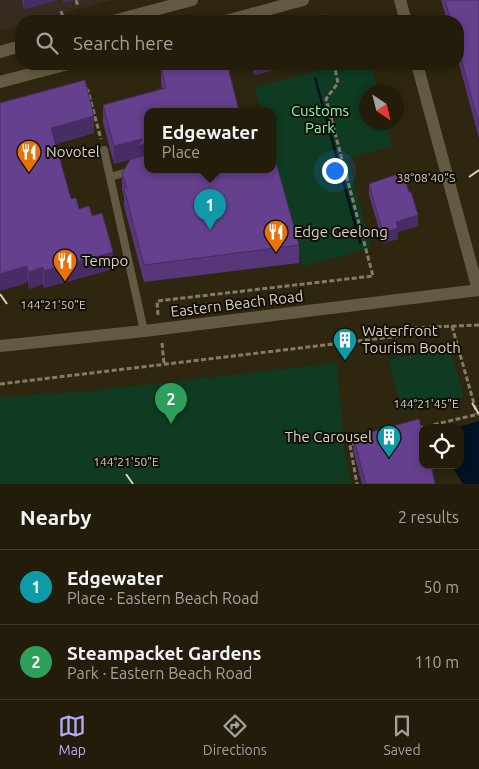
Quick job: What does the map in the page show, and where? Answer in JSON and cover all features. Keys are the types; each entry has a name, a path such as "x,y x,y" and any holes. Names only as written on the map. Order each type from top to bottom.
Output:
{"street":[{"path":"136,15 192,0"},
{"path":"248,15 303,0"},
{"path":"400,0 404,15"},
{"path":"0,52 15,48"},
{"path":"0,82 45,70"},
{"path":"419,70 478,290"},
{"name":"Eastern Beach Road","path":"0,346 144,331 478,290"}],"lane":[{"path":"104,150 144,331"},
{"path":"110,177 144,167"}],"path":[{"path":"76,0 78,6"},
{"path":"61,11 62,15"},
{"path":"158,315 156,301 373,276 326,98 338,83 335,70"},
{"path":"83,86 88,90 100,135"},
{"path":"0,384 400,336 409,328 479,325"},
{"path":"413,430 478,414 452,326"},
{"path":"161,340 164,364"},
{"path":"358,484 350,445 359,443"}],"shaded area":[{"path":"0,0 112,0 56,15 15,15 15,27 0,31"}],"green space":[{"name":"Customs Park","path":"319,70 372,70 376,85 359,85 359,130 388,130 392,146 348,158 371,248 302,267 276,166 276,108 260,108 255,87"},
{"path":"451,350 464,398 402,412 388,359"},
{"path":"337,363 345,452 351,484 0,484 0,397 92,391"}],"water":[{"path":"316,77 362,244 359,244 314,78"},
{"path":"479,421 479,484 463,484 454,469 464,469 464,425"}],"building":[{"path":"445,0 479,0 479,125 464,69 464,15 449,15"},
{"path":"162,70 229,70 238,108 144,108 144,144 138,146 142,139 114,146 103,105 166,88"},
{"name":"Novotel","path":"85,80 94,116 51,128 71,199 76,198 79,209 89,206 92,216 102,213 113,252 44,271 43,267 29,272 27,266 0,274 0,103"},
{"path":"144,155 144,173 276,173 276,162 299,245 144,265 124,188 127,188 122,173 130,160"},
{"path":"403,172 418,215 396,222 398,228 383,233 369,184"},
{"name":"The Carousel","path":"419,419 419,469 432,469 435,484 366,484 353,437"}],"place":[{"name":"Novotel","path":"29,173"},
{"name":"Edgewater","path":"210,230"},
{"name":"Edge Geelong","path":"276,253"},
{"name":"Tempo","path":"65,282"},
{"name":"Waterfront Tourism Booth","path":"345,361"},
{"name":"Steampacket Gardens","path":"171,424"},
{"name":"The Carousel","path":"389,458"}]}
